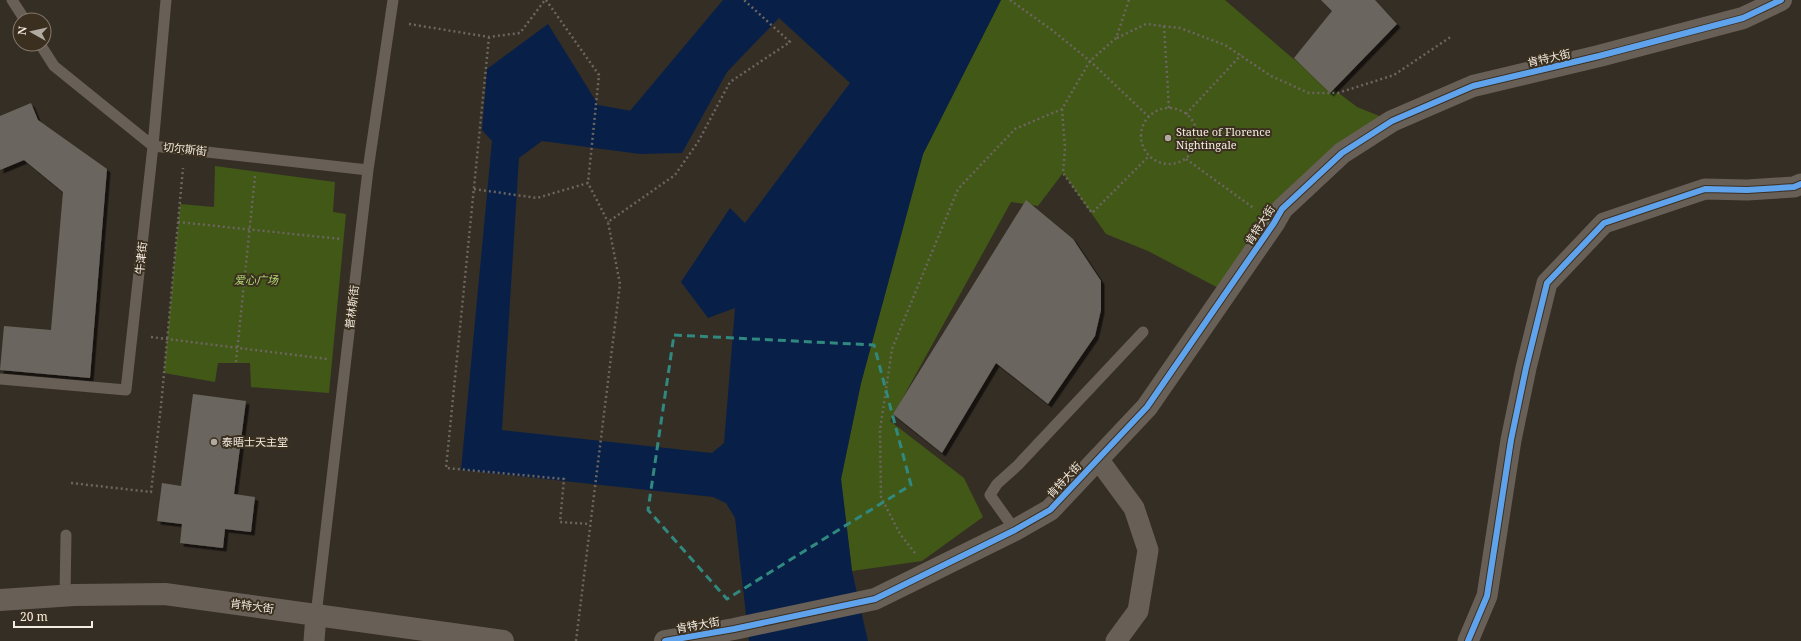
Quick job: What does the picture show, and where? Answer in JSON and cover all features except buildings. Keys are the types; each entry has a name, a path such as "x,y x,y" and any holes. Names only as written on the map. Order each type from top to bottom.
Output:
{"street":[{"name":"肯特大街","path":"665,641 734,629 875,599 1015,530 1050,510 1147,407 1274,223 1282,208 1342,153 1392,121 1472,86 1599,56 1743,18 1781,0"},
{"path":"1468,641 1487,596 1511,440 1526,368 1548,284 1604,223 1705,189 1747,190 1794,187 1801,184"},
{"path":"1098,459 1134,508 1148,550 1138,611 1116,641"},
{"name":"肯特大街","path":"0,600 65,596 165,594 502,641"},
{"path":"314,641 316,615"}],"lane":[{"path":"12,0 20,12"},
{"name":"牛津街","path":"0,379 126,390 153,146 166,0"},
{"name":"普林斯街","path":"316,615 368,170 393,0"},
{"name":"切尔斯街","path":"45,52 54,66 153,146 368,170"},
{"path":"1015,530 990,495 997,484 1018,465 1143,332"},
{"path":"65,596 66,534"}],"path":[{"path":"390,20 489,37 520,33 545,0 599,75 588,183 608,222 620,284 602,441 576,641"},
{"path":"608,222 675,175 698,142 730,82 790,42 744,0"},
{"path":"1010,0 1052,30 1090,61 1149,117"},
{"path":"1116,38 1129,0"},
{"path":"1149,156 1092,214 1063,173 1065,148 1062,109 1090,61 1116,38 1146,24 1180,28 1226,45 1271,76 1309,93 1338,93 1394,75 1452,36"},
{"path":"1164,26 1168,108"},
{"path":"489,37 446,468 564,479 560,522 590,524"},
{"path":"1186,114 1241,55"},
{"path":"1168,108 1178,110 1186,114 1192,120 1197,136 1192,153 1186,159 1171,164 1156,161 1149,156 1142,141 1142,132 1149,117 1155,112 1168,108"},
{"path":"918,555 900,534 881,497 880,430 892,349 958,189 1015,128 1062,109"},
{"path":"71,483 151,492 185,149"},
{"path":"236,362 257,157"},
{"path":"1186,159 1274,223"},
{"path":"474,189 537,198 588,183"},
{"path":"178,222 360,241"},
{"path":"132,335 346,361"}],"highlighted area":[{"path":"674,335 874,345 911,485 727,599 648,510"}],"green space":[{"path":"1001,0 1225,0 1290,56 1357,107 1392,121 1342,153 1226,292 1148,251 1106,234 1063,173 1038,206 1011,202 890,421 964,478 983,517 922,561 852,571 841,479 861,383 923,154"},
{"name":"爱心广场","path":"215,166 335,182 333,212 346,214 329,393 251,387 250,363 218,363 215,382 164,373 180,204 214,207"}],"water":[{"path":"723,0 1001,0 923,154 861,383 841,479 852,571 868,641 749,641 735,518 726,503 713,497 461,470 492,141 482,130 487,69 548,24 614,130","holes":["779,18 850,83 745,223 730,208 681,282 708,318 735,308 724,443 712,453 502,430 519,158 542,141 640,154 682,153 727,72"]}],"waterway":[{"path":"572,114 656,129"}],"cycle path":[{"path":"665,641 734,629 875,599 1015,530 1050,510 1147,407 1274,223 1282,209 1342,153 1392,121 1473,86 1599,56 1743,18 1781,0"},
{"path":"1468,641 1487,596 1511,440 1526,368 1547,283 1604,223 1705,189 1747,190 1794,187 1801,184"}],"place":[{"name":"Statue of Florence Nightingale","path":"1168,138"},
{"name":"泰晤士天主堂","path":"214,442"}]}
